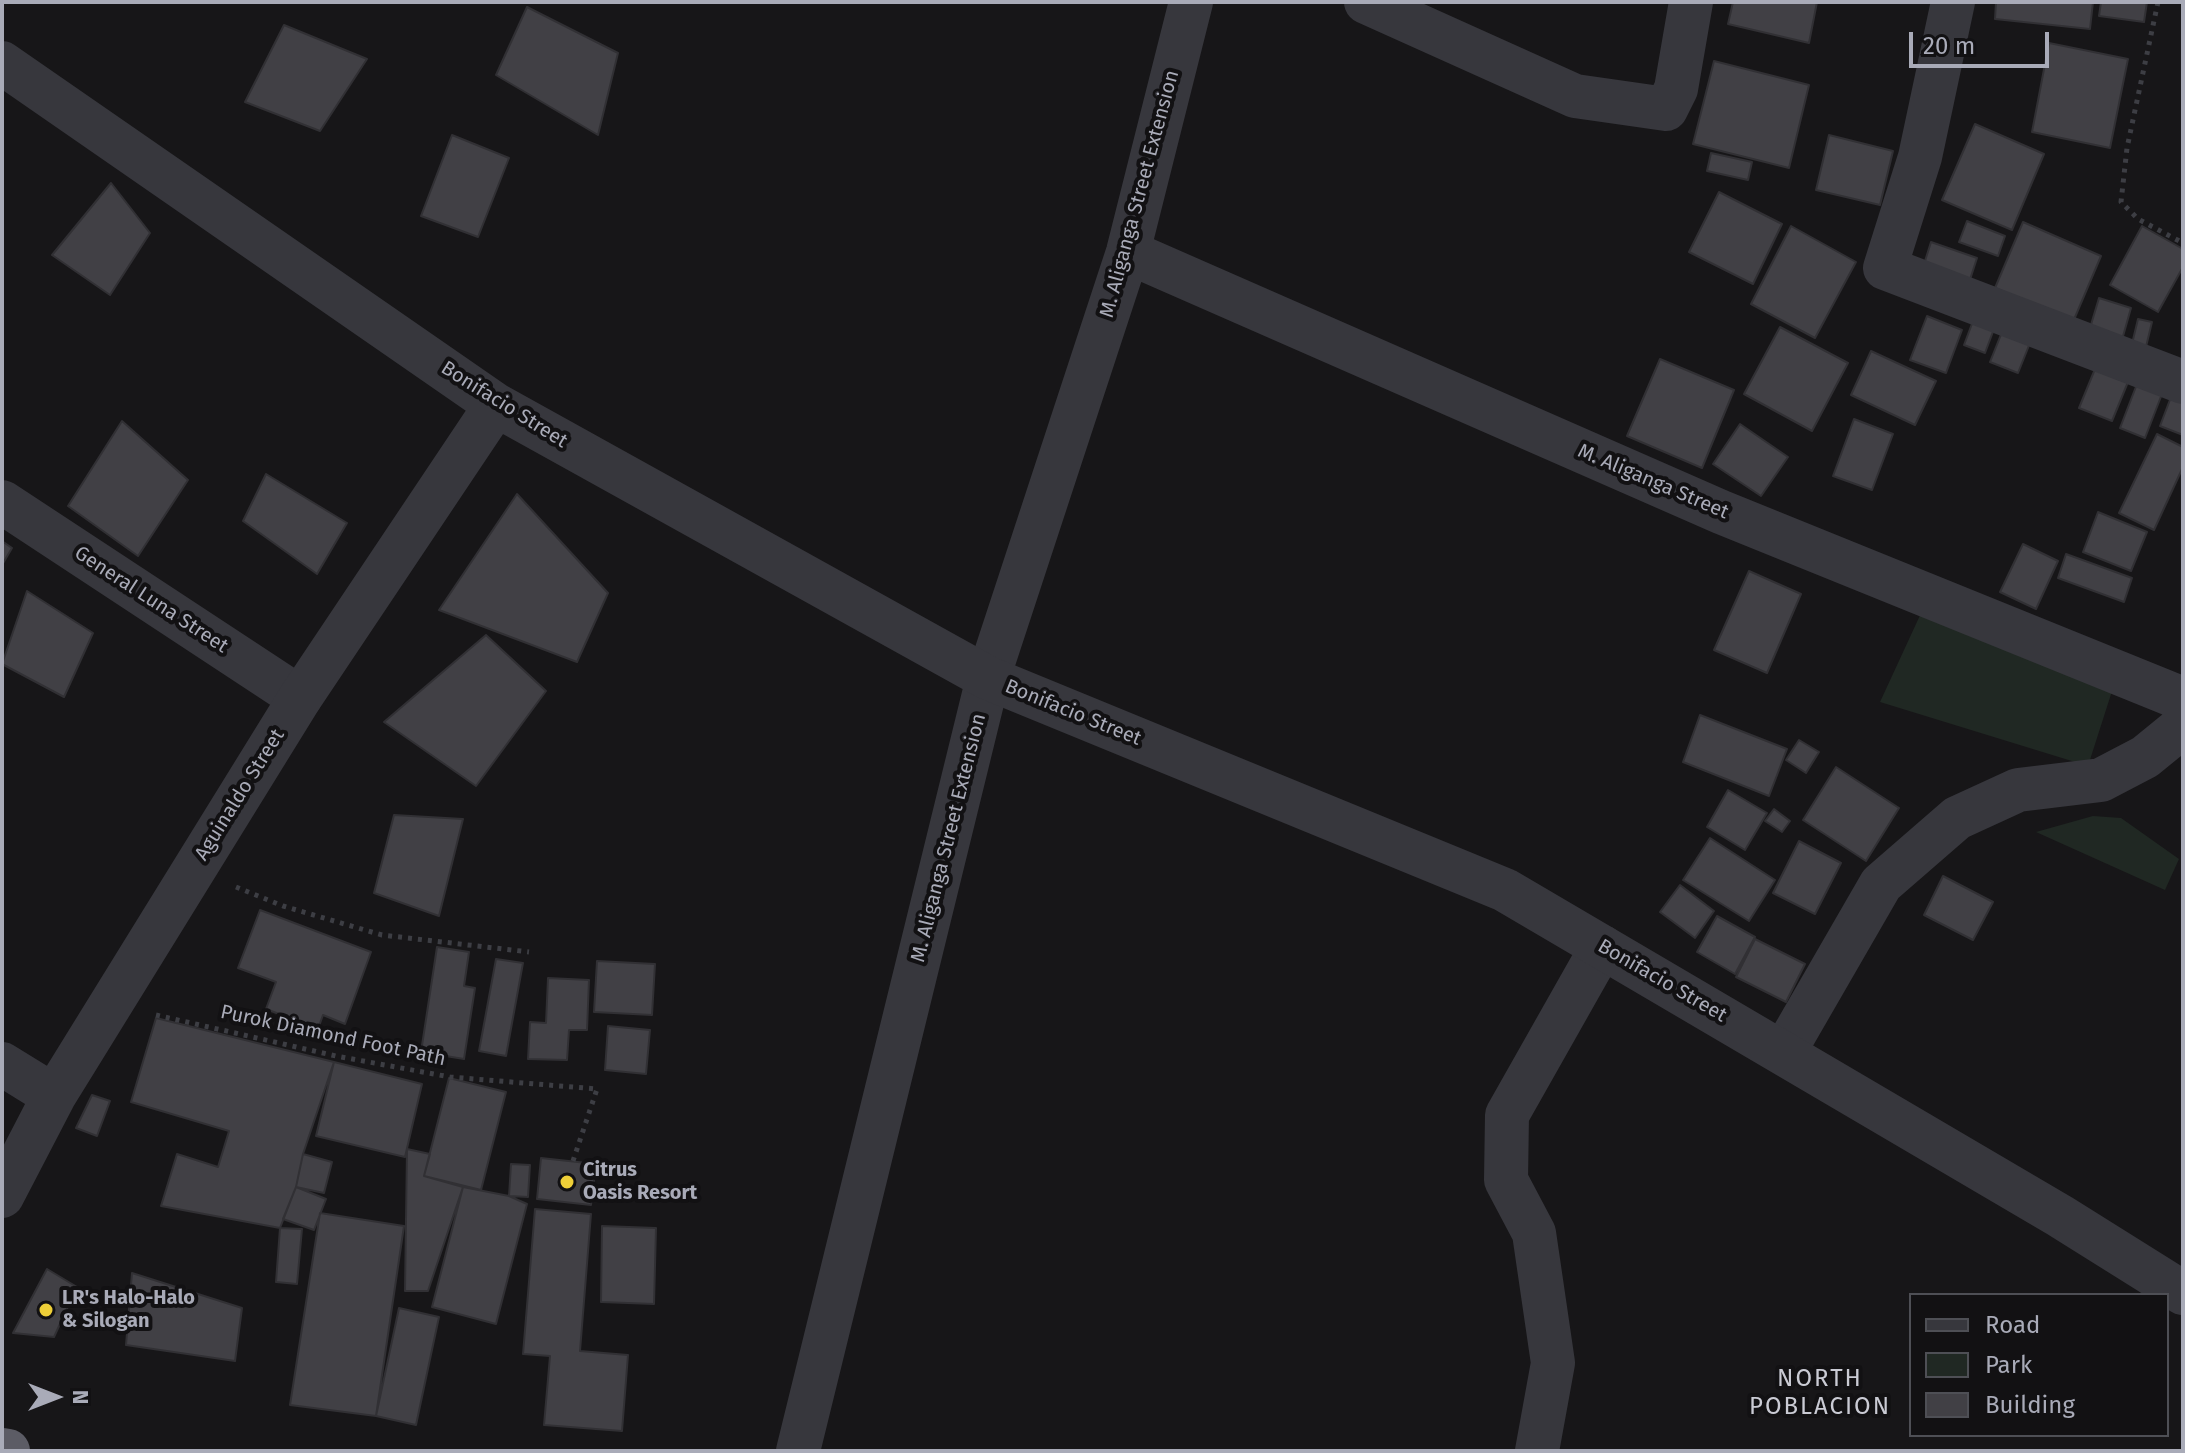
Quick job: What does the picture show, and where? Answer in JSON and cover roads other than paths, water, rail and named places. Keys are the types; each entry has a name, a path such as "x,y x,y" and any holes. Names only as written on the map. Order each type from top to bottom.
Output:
{"highway":[{"path":"2,1450 8,1451"}],"street":[{"name":"M. Aliganga Street Extension","path":"798,1451 988,678 1128,252 1191,2"},
{"path":"1366,2 1575,96 1666,109 1676,89 1691,2"},
{"path":"1953,2 1920,157 1885,268 2183,382"},
{"name":"Bonifacio Street","path":"2,63 496,405 988,678 1505,890 2060,1216 2183,1293"},
{"name":"M. Aliganga Street","path":"1128,252 1721,512 2183,699"},
{"name":"Aguinaldo Street","path":"2,1196 54,1096 300,698 496,405"},
{"name":"General Luna Street","path":"2,502 300,698"},
{"path":"1784,1052 1881,884 1957,818 2018,790 2101,780 2145,757 2183,726"},
{"path":"1537,1451 1553,1363 1534,1233 1506,1180 1507,1115 1602,947"},
{"path":"2,1064 54,1096"}],"place":[{"name":"Citrus Oasis Resort","path":"567,1182"},
{"name":"LR's Halo-Halo & Silogan","path":"46,1310"}],"district":[{"name":"NORTH POBLACION","path":"1820,1393"}]}
